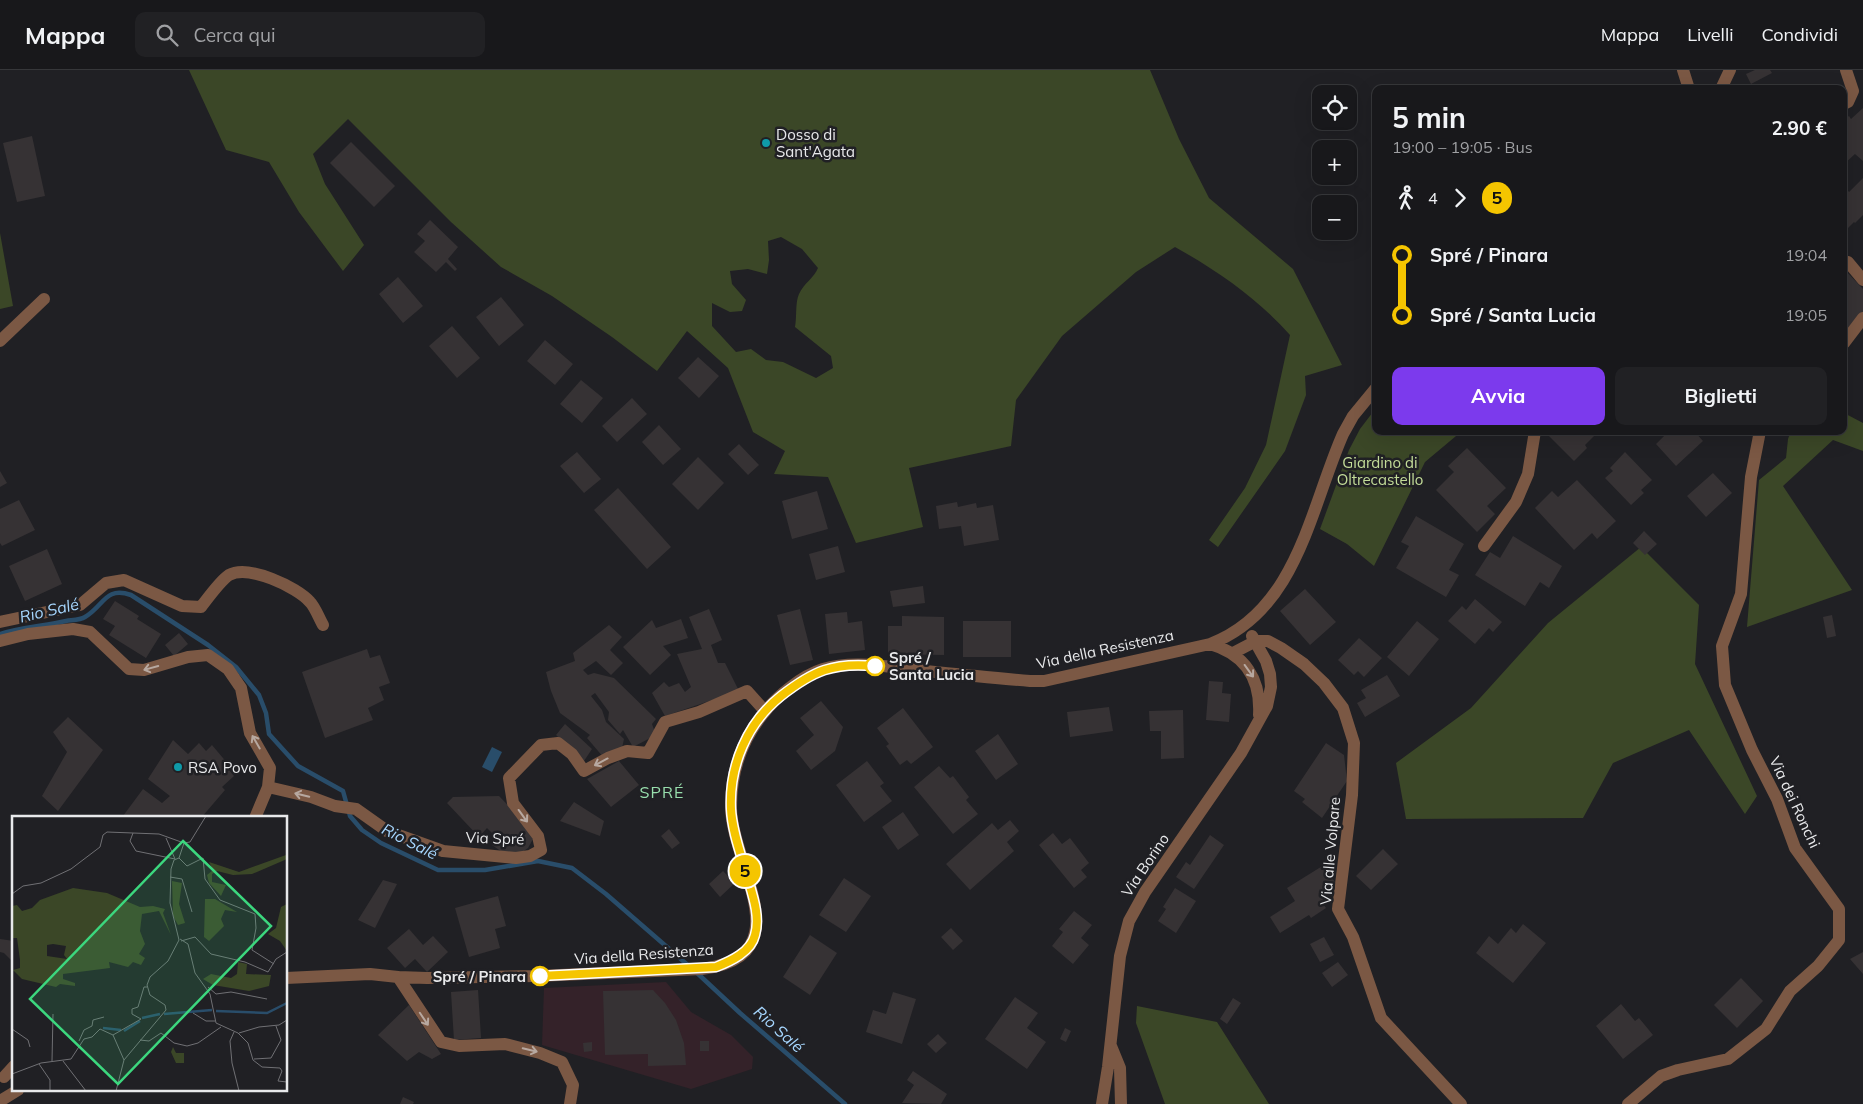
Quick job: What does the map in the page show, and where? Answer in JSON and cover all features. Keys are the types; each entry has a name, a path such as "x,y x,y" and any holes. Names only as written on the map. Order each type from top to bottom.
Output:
{"street":[{"path":"1683,70 1688,85"},
{"path":"1723,85 1730,70"},
{"path":"1846,70 1858,94 1847,102"},
{"path":"1847,262 1863,280"},
{"path":"0,341 44,299"},
{"path":"1847,339 1863,318"},
{"name":"Via della Resistenza","path":"288,978 370,974 398,978 536,976 702,969 716,967 738,957 750,945 755,936 757,923 753,898 735,832 731,809 734,776 742,746 751,728 774,702 821,664 837,666 872,665 1044,681 1210,644 1228,636 1244,626 1270,601 1291,569 1343,434 1353,416 1372,393"},
{"path":"1484,546 1516,502 1528,474 1534,435"},
{"name":"Via dei Ronchi","path":"1628,1104 1661,1076 1678,1070 1728,1059 1766,1029 1790,991 1818,966 1839,940 1839,909 1795,848 1777,799 1752,750 1725,685 1722,646 1741,594 1751,477 1759,435"},
{"path":"0,622 80,605 106,582 124,580 182,606 201,607 230,575 245,572 271,577 298,593 310,602 323,625"},
{"name":"Via Borino","path":"1102,1104 1111,1044 1120,956 1129,921 1145,892 1222,783 1267,706 1271,687 1266,661 1256,641 1244,626"},
{"path":"0,641 28,634 73,629 90,632 129,669 144,670 188,657 208,656 228,669 241,688 250,733 270,768 268,787 256,816"},
{"path":"1233,653 1256,641"},
{"name":"Via alle Volpare","path":"1256,641 1268,641 1304,664 1324,683 1343,708 1354,744 1350,823 1338,909 1353,937 1382,1018 1461,1104"},
{"name":"Via Borino","path":"1210,644 1233,653 1240,659 1254,678 1260,701 1258,724"},
{"name":"Via Spré","path":"268,787 356,810 387,831 442,851 516,858 530,856 541,850 538,836 513,803 509,778 540,745 558,743 572,754 584,771 608,758 627,751 648,753 665,722 699,712 747,691 765,711"},
{"path":"398,978 441,1042 459,1046 505,1044 540,1053 562,1062 573,1085 570,1104"},
{"name":"Via Borino","path":"1111,1044 1120,1068 1122,1104"},
{"path":"4,1077 12,1068"},
{"path":"0,1101 15,1092"}],"shaded area":[{"path":"666,982 691,1012 731,1035 753,1057 752,1069 691,1089 542,1045 544,988"}],"green space":[{"path":"189,70 1150,70 1179,139 1209,198 1293,269 1342,365 1305,376 1306,395 1285,451 1218,547 1209,540 1245,488 1266,445 1290,335 1265,309 1237,286 1175,247 1136,272 1062,336 1016,400 1011,446 909,468 923,527 856,543 828,477 774,474 785,451 753,432 728,368 687,331 657,371 612,337 552,296 501,267 451,222 348,119 313,154 325,184 364,245 343,271 299,212 269,162 226,150","holes":["781,237 802,249 818,268 799,294 795,327 831,356 833,368 816,378 783,362 766,360 751,349 736,352 712,326 712,303 730,312 742,311 746,300 732,284 730,271 748,269 767,274 769,260 768,241"]},
{"path":"0,233 13,306 0,309"},
{"name":"Giardino di Oltrecastello","path":"1372,413 1372,435 1457,435 1425,462 1374,566 1347,544 1320,529 1349,450 1360,429"},
{"path":"1847,415 1863,423 1863,451 1833,440 1783,486 1852,590 1747,627 1759,480 1786,458 1790,435 1847,435"},
{"path":"1641,547 1699,605 1695,664 1757,796 1745,814 1689,730 1613,763 1583,818 1406,819 1396,763 1471,708 1548,623"},
{"path":"1137,1006 1217,1022 1269,1104 1165,1104 1136,1023"}],"water":[{"path":"492,747 502,752 492,772 482,767"}],"building":[{"path":"1755,70 1770,70 1772,73 1751,84 1746,74"},
{"path":"1863,108 1863,161 1855,154 1847,161 1847,117 1849,116 1851,119"},
{"path":"32,136 45,196 17,202 3,143"},
{"path":"351,142 395,186 374,207 330,163"},
{"path":"1863,178 1863,215 1847,229 1847,190 1849,192"},
{"path":"430,220 458,247 448,259 457,269 455,271 446,262 436,272 414,252 425,241 417,234"},
{"path":"1847,272 1863,289 1863,313 1847,332"},
{"path":"398,277 423,306 403,323 379,294"},
{"path":"501,297 524,325 499,346 476,317"},
{"path":"452,326 480,358 457,378 429,346"},
{"path":"545,340 573,364 555,385 527,361"},
{"path":"698,357 719,376 699,398 678,378"},
{"path":"581,380 603,398 582,423 560,404"},
{"path":"632,398 647,414 617,442 602,426"},
{"path":"659,425 681,449 663,465 642,442"},
{"path":"1595,435 1585,445 1587,448 1574,461 1549,436"},
{"path":"1665,435 1698,435 1703,441 1676,466 1656,444"},
{"path":"739,444 759,465 748,475 728,454"},
{"path":"1467,448 1506,488 1487,506 1495,514 1477,532 1436,490 1454,472 1448,466"},
{"path":"577,452 601,479 584,493 560,466"},
{"path":"1625,452 1652,480 1641,490 1644,493 1631,505 1605,478 1613,471 1610,468"},
{"path":"698,457 724,483 698,510 672,484"},
{"path":"0,471 7,483 0,487"},
{"path":"1713,473 1732,493 1706,517 1687,496"},
{"path":"1577,480 1616,521 1597,539 1592,533 1574,550 1535,508 1552,491 1558,497"},
{"path":"618,488 671,547 647,569 594,510"},
{"path":"817,491 828,529 792,539 782,501"},
{"path":"19,500 35,530 2,546 0,543 0,509"},
{"path":"957,502 958,507 976,503 977,508 993,505 999,540 964,546 961,526 939,529 936,506"},
{"path":"1416,516 1464,544 1449,570 1459,575 1446,597 1396,568 1409,546 1401,542"},
{"path":"1644,531 1657,544 1645,555 1633,543"},
{"path":"1513,536 1562,566 1549,588 1540,582 1525,606 1475,575 1490,552 1500,558"},
{"path":"838,546 845,572 816,580 809,554"},
{"path":"47,549 62,584 25,601 9,566"},
{"path":"923,586 925,603 893,607 890,591"},
{"path":"1305,589 1336,622 1310,645 1280,611"},
{"path":"1475,599 1502,622 1493,632 1489,628 1475,644 1448,621 1462,606 1466,610"},
{"path":"115,601 139,616 137,619 161,634 146,658 109,635 115,626 103,619"},
{"path":"709,609 722,640 711,645 718,663 725,663 739,691 665,716 652,693 664,682 669,687 679,683 685,692 691,687 677,654 702,649 689,617"},
{"path":"800,609 813,660 790,665 777,615"},
{"path":"847,612 848,623 862,621 865,650 829,654 825,614"},
{"path":"1832,615 1836,636 1827,638 1823,617"},
{"path":"902,616 944,617 944,655 888,654 888,626 902,626"},
{"path":"681,619 688,638 663,646 671,655 650,675 623,647 652,620 656,628"},
{"path":"963,621 1011,621 1011,657 963,657"},
{"path":"1417,621 1439,639 1409,676 1387,657"},
{"path":"609,625 622,637 610,650 623,663 611,675 596,661 583,670 588,675 594,673 614,678 656,719 652,724 656,735 633,747 623,730 620,734 608,720 609,712 595,693 591,696 602,710 606,722 624,739 622,748 604,758 587,738 590,735 560,713 546,672 575,661 573,653"},
{"path":"179,633 188,644 174,656 165,645"},
{"path":"1359,638 1382,658 1364,677 1358,671 1354,675 1338,660"},
{"path":"367,649 370,658 380,655 390,683 379,687 384,700 368,708 373,720 325,738 302,672"},
{"path":"1387,675 1400,696 1365,717 1357,703 1366,698 1361,690"},
{"path":"1209,681 1223,682 1222,693 1231,694 1229,722 1206,720"},
{"path":"821,701 843,727 835,751 811,770 796,751 814,735 800,718"},
{"path":"1109,707 1113,731 1070,737 1067,712"},
{"path":"903,708 933,747 911,764 907,760 900,765 886,746 889,744 877,728"},
{"path":"1183,710 1184,758 1161,759 1161,731 1150,731 1149,711"},
{"path":"68,717 103,750 58,811 42,796 67,752 53,732"},
{"path":"565,724 592,749 584,761 556,735"},
{"path":"998,734 1018,764 996,780 975,751"},
{"name":"RSA Povo","path":"173,740 188,754 199,743 206,751 212,745 228,764 226,766 234,776 222,787 225,790 203,816 123,816 143,789 162,803 170,796 148,779"},
{"path":"1326,743 1344,755 1347,781 1322,818 1302,802 1305,799 1294,791"},
{"path":"619,761 639,785 611,807 587,779"},
{"path":"867,761 884,783 880,786 892,801 864,822 836,785"},
{"path":"939,766 950,778 953,776 969,797 966,800 978,814 953,834 914,787"},
{"path":"499,796 531,829 533,839 528,848 518,855 502,852 492,845 497,838 487,828 479,837 447,803 453,797"},
{"path":"574,802 604,821 600,836 560,821"},
{"path":"903,812 919,835 898,850 882,827"},
{"path":"1010,820 1019,831 1007,842 1014,851 970,890 946,864 992,823 998,830"},
{"path":"669,829 680,843 672,849 661,836"},
{"path":"1053,833 1062,844 1070,838 1089,863 1081,870 1087,877 1074,888 1039,845"},
{"path":"1210,835 1224,845 1194,889 1176,877 1186,862 1190,865"},
{"path":"1383,849 1398,864 1371,890 1356,876"},
{"path":"1324,865 1336,884 1328,889 1332,895 1321,901 1326,908 1311,918 1309,915 1280,933 1270,917 1295,901 1287,888"},
{"path":"723,871 735,883 720,897 709,884"},
{"path":"844,878 871,896 846,932 819,915"},
{"path":"383,880 397,884 375,928 358,920"},
{"path":"1175,888 1196,901 1176,933 1158,921 1166,909 1163,907"},
{"path":"498,896 506,926 495,929 500,948 469,957 455,908"},
{"path":"1074,911 1092,925 1081,938 1089,945 1073,964 1052,946 1063,932 1059,929"},
{"path":"1523,924 1546,943 1513,983 1476,953 1489,936 1498,944 1511,928 1516,933"},
{"path":"951,928 963,941 953,950 941,937"},
{"path":"409,929 423,945 433,936 448,952 427,972 415,959 405,968 387,948"},
{"path":"810,935 837,953 810,995 783,977"},
{"path":"1324,937 1334,955 1320,962 1310,944"},
{"path":"0,939 12,941 12,961 4,953 0,952"},
{"path":"1863,952 1863,974 1850,959"},
{"path":"1338,962 1348,975 1332,987 1322,973"},
{"path":"1741,978 1763,1001 1737,1028 1714,1005"},
{"path":"478,990 481,1038 454,1040 451,992"},
{"path":"653,990 665,1003 676,1020 684,1043 686,1065 648,1066 648,1054 605,1055 603,991"},
{"path":"893,992 916,999 902,1044 866,1032 873,1010 886,1014"},
{"path":"1015,997 1038,1013 1027,1028 1046,1042 1027,1069 985,1039"},
{"path":"1233,998 1241,1003 1227,1024 1220,1019"},
{"path":"1621,1004 1635,1021 1639,1018 1653,1035 1623,1059 1596,1026"},
{"path":"409,1005 441,1054 432,1059 419,1052 407,1061 378,1035"},
{"path":"1065,1028 1071,1031 1066,1042 1060,1039"},
{"path":"938,1034 947,1043 936,1053 927,1044"},
{"path":"700,1041 709,1041 709,1051 700,1051"},
{"path":"592,1042 592,1051 584,1052 583,1043"},
{"path":"913,1071 947,1094 941,1104 902,1103 914,1085 907,1080"},
{"path":"403,1097 414,1102 413,1104 400,1104"}],"waterway":[{"name":"Rio Salé","path":"0,634 81,619 91,613 110,595 116,593 131,595 208,645 236,667 259,695 266,713 269,734 298,766 343,791 350,816 362,830 381,843 438,870 485,870 538,861 572,868 606,894 690,967"},
{"name":"Rio Salé","path":"696,972 740,1013 845,1104"}],"bus line":[{"name":"5","path":"540,976 644,970 702,969 716,967 738,957 750,945 755,936 757,923 753,898 735,832 731,809 734,776 742,746 751,728 765,711 807,676 822,669 837,666 875,666"}],"place":[{"name":"Dosso di Sant'Agata","path":"766,143"},
{"name":"Spré / Santa Lucia","path":"875,666"},
{"name":"RSA Povo","path":"178,767"},
{"name":"Spré / Pinara","path":"540,976"}],"district":[{"name":"SPRÉ","path":"662,792"}]}
